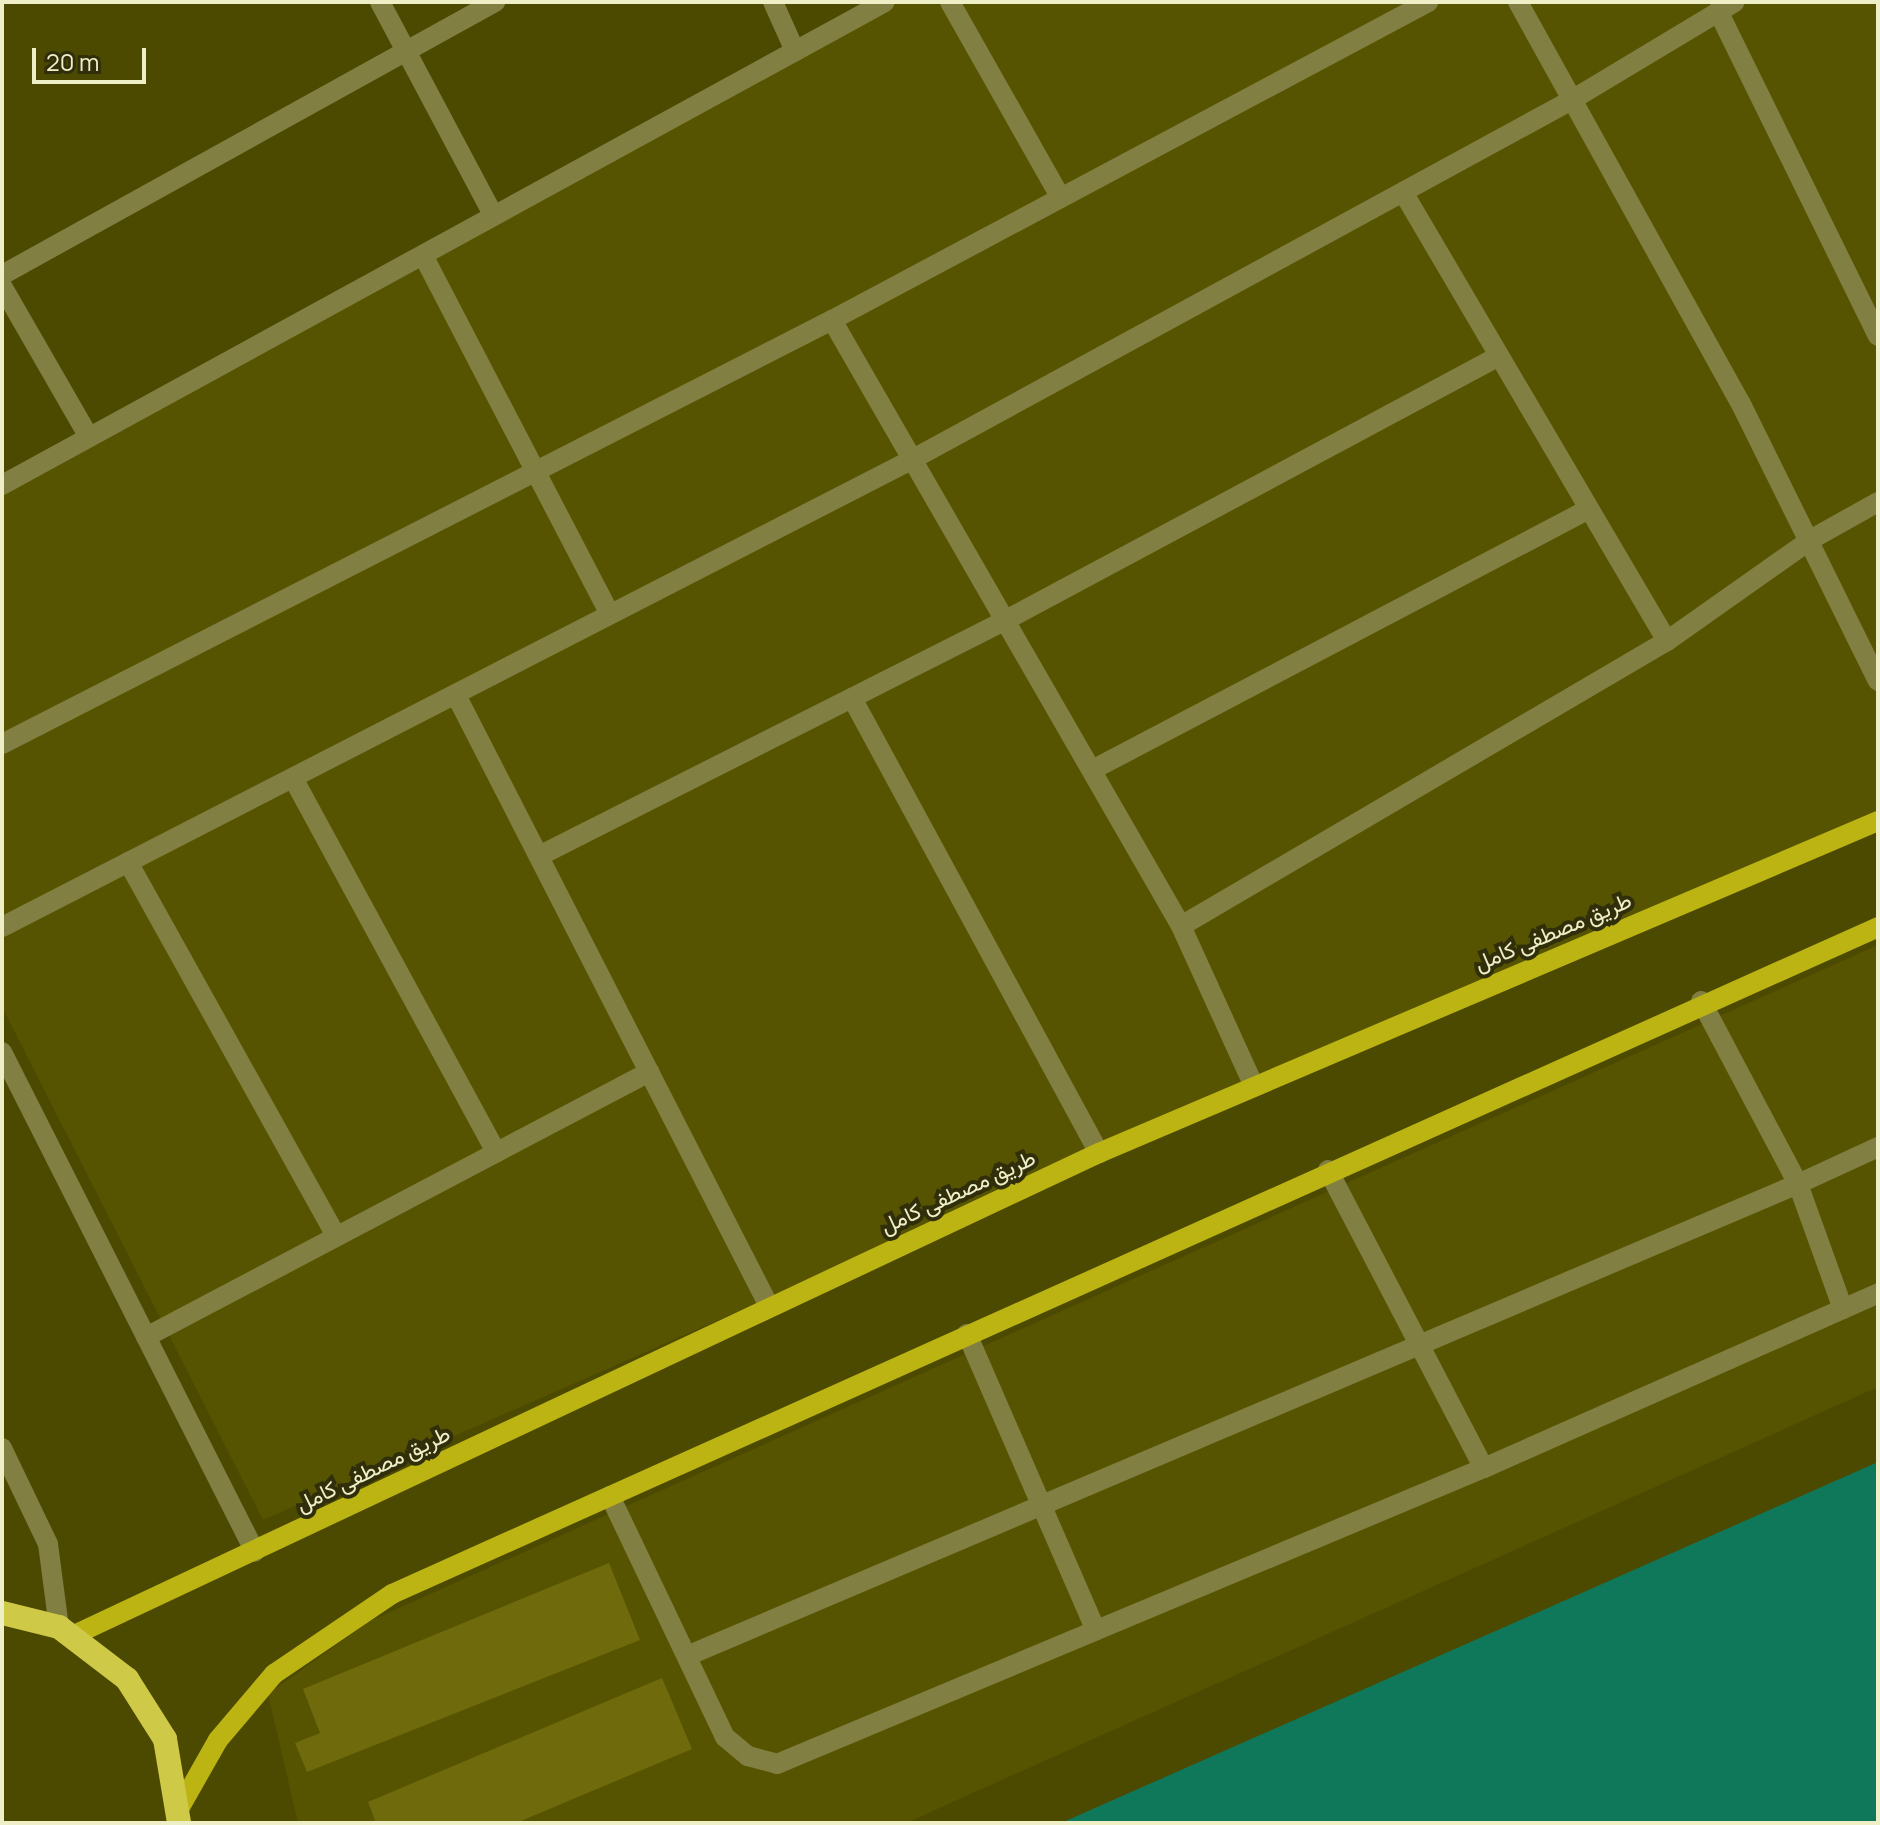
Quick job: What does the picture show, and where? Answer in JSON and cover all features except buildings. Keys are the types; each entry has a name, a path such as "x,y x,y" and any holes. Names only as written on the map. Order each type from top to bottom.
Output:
{"highway":[{"path":"2,1613 66,1631 119,1671 149,1707 175,1772 179,1815"}],"main road":[{"name":"طريق مصطفى كامل","path":"66,1631 255,1552 769,1306 1253,1084 1878,821"},
{"path":"179,1815 241,1709 310,1643 392,1594 1701,1001 1878,927"}],"street":[{"path":"380,2 494,216"},
{"path":"2,275 495,2"},
{"path":"773,2 795,51"},
{"path":"2,485 425,259 494,216 885,2"},
{"path":"950,2 1061,198"},
{"path":"2,744 832,320 1428,2"},
{"path":"1518,2 1810,540 1878,681"},
{"path":"2,927 913,459 1570,101 1727,7 1878,336"},
{"path":"1403,192 1667,641"},
{"path":"425,259 609,613"},
{"path":"2,286 89,437"},
{"path":"832,320 1181,926 1253,1084"},
{"path":"539,856 1006,620 1499,356"},
{"path":"1181,926 1667,641 1810,540 1878,502"},
{"path":"1092,770 1589,509"},
{"path":"456,695 769,1306"},
{"path":"852,698 1099,1153"},
{"path":"293,778 496,1152"},
{"path":"128,862 336,1235"},
{"path":"1701,1001 1798,1184 1843,1309"},
{"path":"2,1052 255,1552"},
{"path":"146,1337 649,1072"},
{"path":"687,1656 1798,1184 1878,1147"},
{"path":"1328,1170 1484,1468"},
{"path":"610,1496 725,1737 748,1756 777,1764 1484,1468 1878,1293"},
{"path":"967,1334 1037,1506 1096,1630"},
{"path":"2,1448 48,1544 66,1631"}],"shaded area":[{"path":"895,2 1878,2 1878,811 263,1520 2,1007 2,491"},
{"path":"1878,945 1878,1387 906,1823 298,1823 268,1694 370,1621"},
{"path":"1878,1462 1878,1823 1061,1823"}]}
